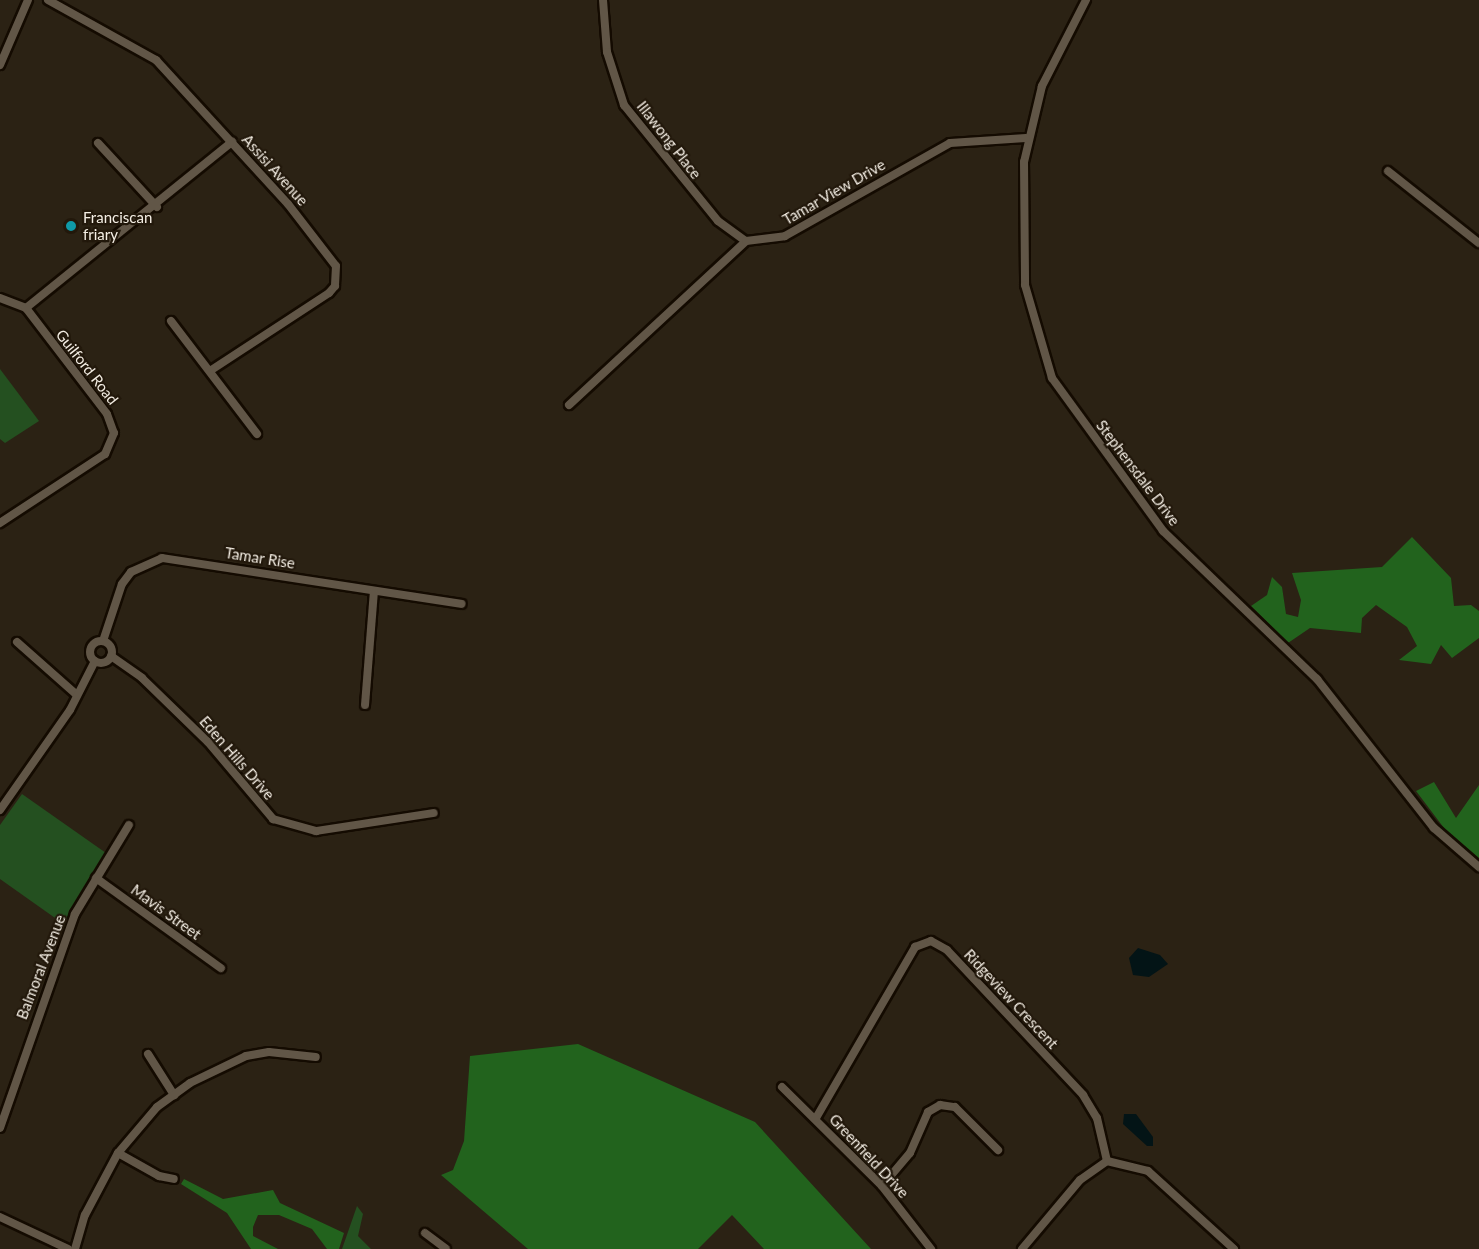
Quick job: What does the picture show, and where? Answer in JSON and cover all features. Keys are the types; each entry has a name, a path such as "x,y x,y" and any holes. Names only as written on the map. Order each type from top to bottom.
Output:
{"street":[{"path":"0,65 29,0 37,0"},
{"name":"Assisi Avenue","path":"48,0 156,60 232,142 331,257 337,276 329,293 210,371"},
{"name":"Illawong Place","path":"603,0 607,52 624,105 718,221 746,241"},
{"name":"Stephensdale Drive","path":"1086,0 1042,86 1026,138 1024,285 1054,380 1163,531 1317,679 1434,828 1479,867"},
{"name":"Tamar View Drive","path":"746,241 785,236 950,143 1026,138"},
{"path":"0,298 26,308 157,207 232,142"},
{"path":"98,143 157,207"},
{"path":"1388,171 1479,243"},
{"path":"569,405 746,241"},
{"name":"Guilford Road","path":"0,523 105,454 114,441 107,414 26,308"},
{"path":"171,321 257,434"},
{"name":"Tamar Rise","path":"95,661 90,649 103,641 122,584 131,572 162,558 460,604"},
{"path":"365,705 374,591"},
{"path":"0,810 77,695 95,661 111,656 103,641"},
{"path":"17,642 77,695"},
{"name":"Eden Hills Drive","path":"111,656 142,678 208,742 273,819 316,831 434,813"},
{"name":"Balmoral Avenue","path":"0,1128 40,1004 75,914 129,825"},
{"name":"Mavis Street","path":"96,879 221,968"},
{"name":"Ridgeview Crescent","path":"816,1118 915,947 931,941 947,950 1083,1095 1097,1118 1107,1161"},
{"path":"75,1249 86,1215 118,1154 138,1126 174,1095 246,1056 270,1052 316,1057"},
{"path":"148,1054 174,1095"},
{"name":"Greenfield Drive","path":"782,1087 816,1118 882,1186 931,1249"},
{"path":"882,1186 910,1153 928,1112 940,1105 955,1107 998,1150"},
{"path":"118,1154 174,1179"},
{"path":"1022,1249 1080,1180 1107,1161 1148,1170 1234,1249"},
{"path":"0,1217 68,1249"},
{"path":"425,1233 446,1249"}],"green space":[{"path":"0,369 39,421 5,443 0,439"},
{"path":"1412,537 1451,578 1454,606 1471,605 1479,611 1479,638 1452,658 1441,645 1431,664 1399,660 1417,646 1407,627 1376,605 1362,618 1361,633 1310,628 1288,643 1251,606 1267,595 1272,577 1282,587 1286,614 1298,617 1301,600 1292,573 1382,567"},
{"path":"1434,782 1456,818 1479,785 1479,860 1444,828 1416,791"},
{"path":"22,794 106,853 65,925 0,879 0,825"},
{"path":"578,1044 755,1122 871,1249 764,1249 732,1215 698,1249 528,1249 441,1175 453,1170 464,1141 470,1056"},
{"path":"184,1179 223,1199 273,1190 280,1203 344,1233 339,1249 327,1249 312,1229 279,1215 258,1215 253,1227 253,1236 278,1249 251,1249 227,1213 181,1184"},
{"path":"357,1206 363,1214 358,1236 371,1249 342,1249"}],"shaded area":[{"path":"1138,948 1160,955 1168,964 1149,977 1133,975 1129,958"},
{"path":"1124,1114 1136,1114 1153,1137 1153,1146 1147,1146 1123,1124"}],"place":[{"name":"Franciscan friary","path":"71,226"}]}
